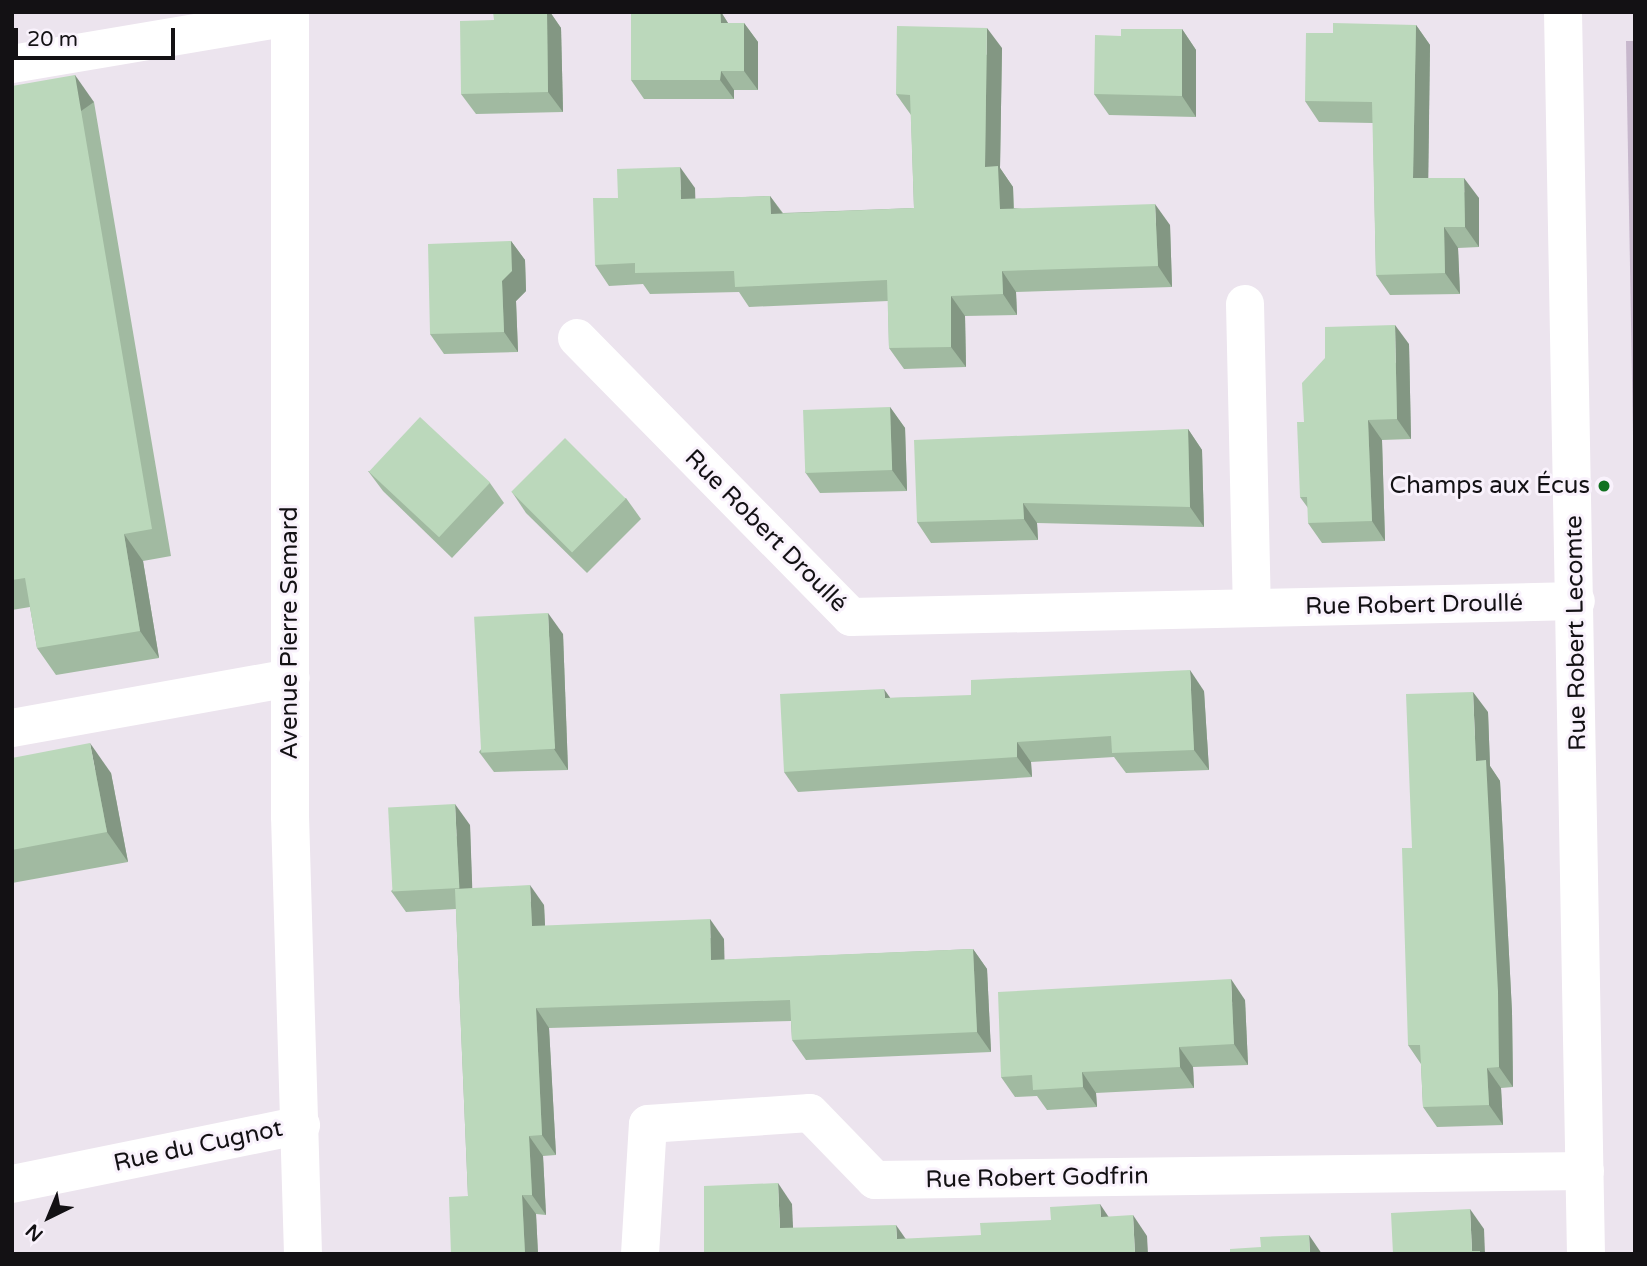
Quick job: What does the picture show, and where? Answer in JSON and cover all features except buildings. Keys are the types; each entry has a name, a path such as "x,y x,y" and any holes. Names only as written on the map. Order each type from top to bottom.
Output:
{"street":[{"name":"Rue Robert Lecomte","path":"1563,12 1586,1254"},
{"path":"12,64 290,15"},
{"name":"Avenue Pierre Semard","path":"290,15 290,678 303,1254"},
{"path":"1245,303 1252,608"},
{"name":"Rue Robert Droullé","path":"577,338 851,617 1576,601"},
{"path":"12,727 290,678"},
{"name":"Rue Robert Godfrin","path":"640,1254 648,1125 810,1113 876,1180 1585,1171"},
{"name":"Rue du Cugnot","path":"12,1184 301,1125"}],"shaded area":[{"path":"1626,41 1635,41 1635,549"}],"place":[{"name":"Champs aux Écus","path":"1604,486"}]}
